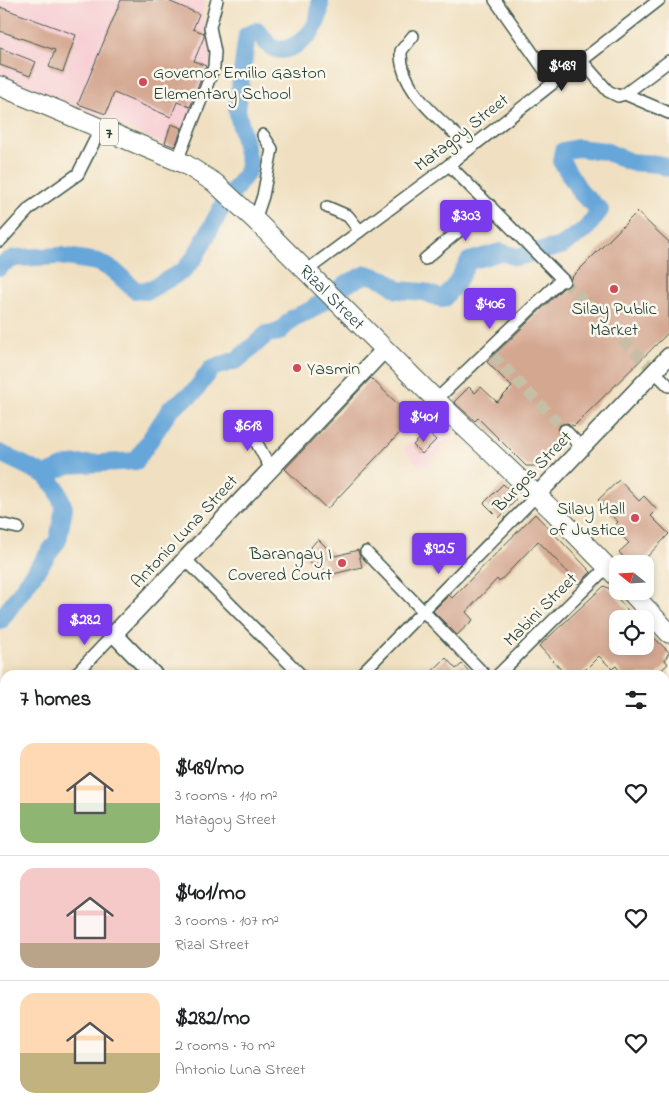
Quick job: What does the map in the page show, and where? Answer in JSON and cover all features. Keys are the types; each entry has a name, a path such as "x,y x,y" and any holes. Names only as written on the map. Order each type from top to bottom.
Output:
{"main road":[{"name":"Rizal Street","path":"0,86 177,161 215,183 236,201 384,350 537,495 609,570"},
{"path":"638,600 669,633"}],"street":[{"path":"177,161 214,67 215,52 210,27 217,0"},
{"path":"495,0 553,82"},
{"name":"Matagoy Street","path":"313,278 360,231 450,165 581,60 660,0"},
{"path":"413,36 401,51 403,68 410,82 426,104 470,148"},
{"path":"581,60 608,91 618,96 625,94 669,61"},
{"path":"625,94 669,113"},
{"path":"0,241 30,208 78,174 101,128"},
{"path":"255,220 263,196 272,149 267,138 263,135"},
{"path":"436,400 490,353 563,280 531,245 450,165"},
{"path":"425,259 490,205"},
{"path":"327,207 348,216 360,231"},
{"name":"Antonio Luna Street","path":"80,670 384,350"},
{"name":"Burgos Street","path":"365,670 537,495 669,356"},
{"path":"654,372 669,386"},
{"path":"251,427 254,438 271,469"},
{"path":"565,430 582,448"},
{"path":"0,524 18,528"},
{"path":"366,552 480,670"},
{"path":"186,559 297,670"},
{"name":"Mabini Street","path":"504,670 609,576"},
{"path":"114,634 149,670"}],"shaded area":[{"name":"Governor Emilio Gaston Elementary School","path":"0,0 205,0 202,8 213,60 182,144 175,149 0,74"},
{"path":"435,417 454,437 423,469 403,449"}],"building":[{"name":"Governor Emilio Gaston Elementary School","path":"121,0 166,0 199,14 193,29 204,33 204,37 194,61 206,66 190,107 177,102 171,117 114,93 106,114 78,104"},
{"path":"0,7 76,35 63,72 49,67 55,50 0,31"},
{"path":"0,48 36,62 30,76 0,65"},
{"path":"171,124 182,128 175,147 165,143"},
{"name":"Silay Public Market","path":"637,212 669,242 669,332 574,426 567,423 560,425 558,431 560,435 556,439 559,441 538,466 526,466 478,418 475,421 454,402 469,387 475,393 481,387 497,402 512,387 487,362 563,288 569,287 571,278"},
{"path":"371,378 413,419 327,509 285,469"},
{"path":"427,432 436,440 422,454 413,445"},
{"path":"619,480 639,501 644,496 657,510 651,516 669,534 649,555 622,555 619,552 629,543 613,527 618,522 598,500"},
{"path":"503,484 514,494 515,501 499,518 484,503"},
{"path":"535,514 591,572 579,584 538,541 499,582 497,579 466,612 473,620 457,635 433,611 449,595 452,598"},
{"name":"Barangay I Covered Court","path":"318,539 335,556 358,550 362,567 325,576 322,558 314,566 303,556"},
{"path":"604,586 609,588 609,600 619,600 628,610 609,610 609,655 654,655 654,638 669,652 665,660 668,664 661,670 619,670 616,666 612,669 599,656 585,670 561,670 539,646"},
{"path":"446,658 456,669 462,664 467,670 433,670"}],"waterway":[{"path":"0,267 3,263 15,258 60,256 98,262 113,270 135,290 147,291 183,271 195,257 222,207 248,171 249,162 237,110 247,35 257,31 267,44 276,49 282,50 294,46 305,38 313,28 319,15 320,0"},
{"path":"45,475 68,465 136,461 171,408 194,392 212,368 237,360 267,334 279,332 293,318 311,310 346,284 367,274 385,280 398,290 424,292 443,299 455,285 469,261 501,252 517,257 561,246 586,229 600,210 582,194 561,161 563,151 577,148 605,151 630,162 658,164 669,168"},
{"path":"0,453 45,475 57,489 64,508 58,540 0,621"}],"tunnel":[{"path":"564,281 655,372"},
{"path":"493,356 565,430"}],"place":[{"name":"Governor Emilio Gaston Elementary School","path":"143,82"},
{"name":"Silay Public Market","path":"614,289"},
{"name":"Yasmin","path":"297,368"},
{"name":"Silay Hall of Justice","path":"635,518"},
{"name":"Barangay I Covered Court","path":"342,563"}]}
